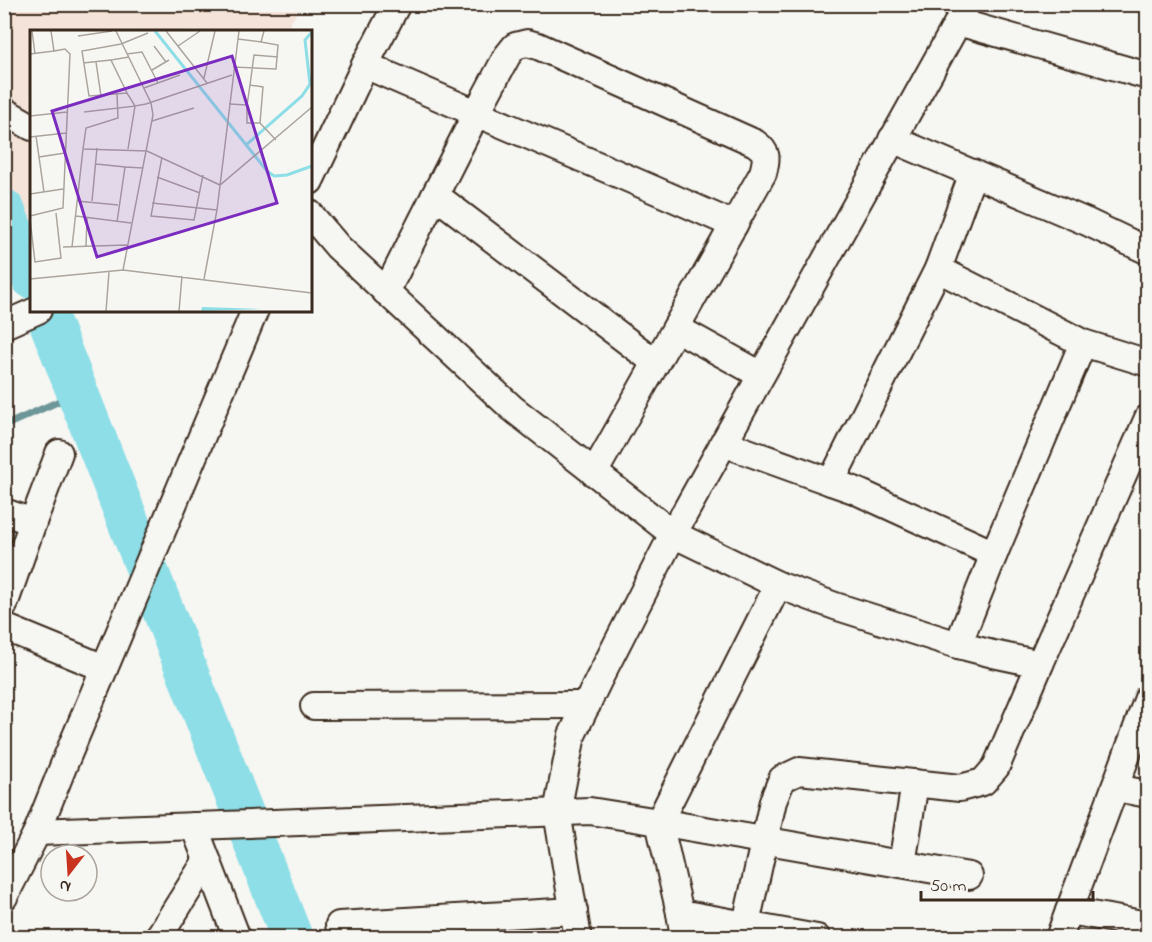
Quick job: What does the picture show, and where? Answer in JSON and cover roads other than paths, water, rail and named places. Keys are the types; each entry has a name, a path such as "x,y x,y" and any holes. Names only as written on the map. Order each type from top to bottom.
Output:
{"street":[{"path":"312,177 397,4"},
{"path":"578,938 557,812 573,735 673,534 962,13 1148,76"},
{"path":"386,292 507,56 515,46 527,43 538,46 763,148 767,159 763,172 594,473"},
{"path":"365,65 605,167 734,225"},
{"path":"4,111 30,127"},
{"path":"892,139 1147,248"},
{"path":"831,482 938,269 974,173"},
{"path":"435,195 656,363"},
{"path":"312,216 338,247 512,408 673,534 778,585 835,606 958,645 1040,664"},
{"path":"938,269 1083,343 1148,363"},
{"path":"8,881 37,832 254,312"},
{"path":"676,328 761,375"},
{"path":"958,645 1083,343"},
{"path":"746,924 774,801 782,779 799,771 960,788 983,782 996,767 1148,418"},
{"path":"723,443 854,490 994,554"},
{"path":"4,605 59,453"},
{"path":"4,512 33,522"},
{"path":"684,938 659,822 778,585"},
{"path":"4,627 104,668"},
{"path":"1059,938 1148,698"},
{"path":"314,706 587,705"},
{"path":"902,864 915,783"},
{"path":"1115,788 1148,794"},
{"path":"37,832 590,811 969,876"},
{"path":"194,826 237,938"},
{"path":"158,938 207,860"},
{"path":"339,925 483,927 574,911"},
{"path":"1069,911 1148,925"},
{"path":"680,913 817,938"}],"waterway":[{"path":"4,210 30,273"},
{"path":"46,312 292,938"},
{"path":"4,426 77,393"}]}
